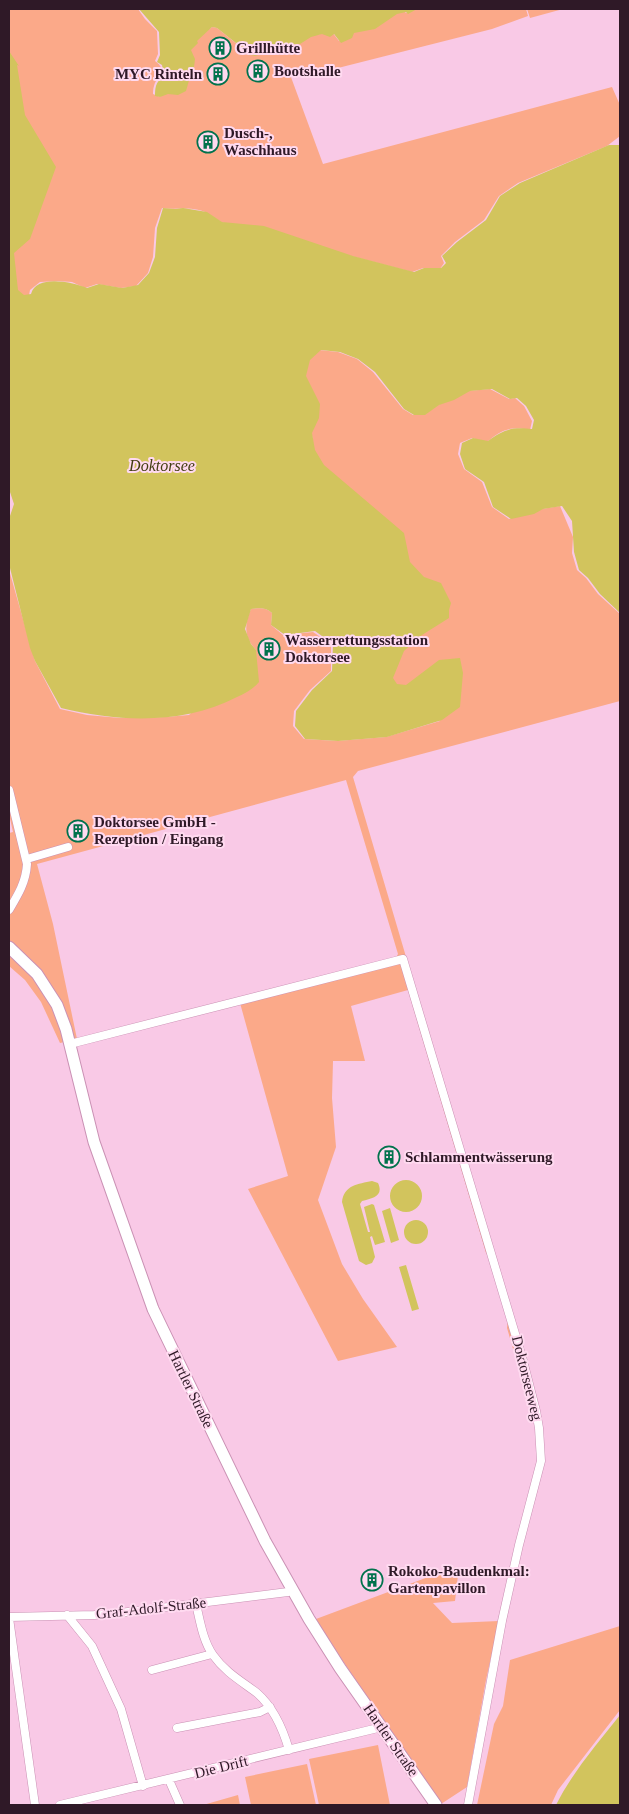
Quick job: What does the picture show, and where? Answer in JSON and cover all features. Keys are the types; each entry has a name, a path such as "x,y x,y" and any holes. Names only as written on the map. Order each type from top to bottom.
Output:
{"main road":[{"name":"Hartler Straße","path":"9,947 37,974 57,1005 70,1044 94,1142 153,1309 261,1532 292,1590 340,1668 436,1805"}],"street":[{"path":"9,790 27,859 27,875 24,884 9,910"},
{"path":"27,859 68,846"},
{"name":"Doktorseeweg","path":"70,1044 403,959 530,1384 539,1428 541,1461 502,1621 468,1805"},
{"name":"Graf-Adolf-Straße","path":"9,1617 120,1613 292,1590"},
{"path":"196,1604 205,1639 212,1654 223,1668 257,1694 270,1708 283,1730 289,1750"},
{"path":"67,1616 92,1646 121,1709 144,1786"},
{"path":"9,1617 34,1805"},
{"path":"152,1670 212,1654"},
{"path":"177,1728 260,1712 270,1708"},
{"name":"Die Drift","path":"60,1805 382,1728"},
{"path":"169,1780 180,1805"}],"shaded area":[{"path":"9,9 138,9 157,31 158,54 155,61 161,68 161,71 155,82 153,94 160,97 188,52 202,35 212,27 217,28 248,53 309,36 332,32 339,41 350,37 352,32 395,12 404,11 406,13 414,9 526,9 528,16 492,29 334,69 288,69 323,164 612,87 620,105 620,136 607,146 518,183 499,196 484,220 455,242 441,256 444,263 440,269 423,268 412,272 221,222 202,211 162,208 155,228 153,257 148,273 136,286 121,288 97,284 85,288 72,282 40,282 30,290 29,295 23,295 17,290 13,253 24,115 9,53"},
{"path":"527,9 563,9 530,18"},
{"path":"319,350 338,352 357,359 373,372 403,409 413,415 424,415 438,405 468,391 490,389 509,399 515,398 524,406 532,421 530,430 517,428 502,431 487,442 472,438 460,443 458,454 464,469 482,482 492,507 509,519 542,509 560,506 573,537 572,553 577,570 586,578 598,594 620,614 620,701 358,771 353,777 524,1357 516,1359 507,1328 508,1318 492,1260 486,1253 408,990 351,1006 365,1061 333,1061 332,1098 336,1147 318,1200 342,1264 363,1299 397,1347 338,1361 248,1189 288,1176 240,1003 391,966 398,954 346,780 37,864 53,924 77,1039 60,1043 41,1002 25,980 9,966 9,833 13,832 9,814 9,570 35,661 60,709 87,715 120,718 189,715 256,650 247,636 246,626 251,609 260,608 272,613 271,625 283,635 313,632 331,644 331,671 310,690 294,711 293,726 304,739 337,741 386,737 440,721 406,688 395,687 390,679 422,577 323,465 314,450 304,376 309,360"},
{"path":"455,1567 458,1575 455,1601 433,1603 452,1623 499,1621 486,1680 467,1787 441,1804 329,1641 316,1619"},
{"path":"620,1626 620,1710 558,1790 551,1805 477,1805 494,1724 503,1706 510,1660"},
{"path":"378,1745 390,1805 319,1805 309,1759"},
{"path":"307,1764 316,1805 251,1805 245,1777"},
{"path":"238,1795 240,1805 203,1805"}],"water":[{"path":"139,9 417,9 408,14 406,12 397,14 375,29 354,33 352,38 341,43 334,34 330,37 322,34 311,37 300,44 288,45 255,56 251,55 217,28 212,27 197,41 198,43 191,50 195,59 193,76 190,77 186,91 178,95 168,94 160,97 155,96 157,83 163,73 162,65 157,62 160,55 159,32"},
{"name":"Doktorsee","path":"9,51 19,66 17,65 25,115 56,167 30,239 14,253 18,290 24,295 31,294 34,288 40,284 56,281 87,288 99,284 122,288 138,285 149,273 155,257 157,228 163,208 183,208 207,212 222,222 264,226 353,256 414,272 424,268 441,268 446,263 442,256 486,220 500,196 520,183 609,145 620,145 620,613 579,570 574,552 572,521 562,506 543,509 534,514 511,519 493,507 484,482 465,469 460,454 462,443 473,438 488,441 508,430 519,428 532,429 534,420 526,406 517,398 510,399 492,389 470,391 454,400 439,405 425,415 414,415 404,409 375,372 358,359 340,352 321,350 310,360 306,376 320,404 319,418 312,433 315,450 324,465 404,533 410,562 424,577 441,583 451,603 449,618 422,635 404,651 393,678 397,684 406,685 439,660 460,658 463,673 460,707 442,720 387,737 338,741 305,739 295,726 296,711 312,690 332,671 333,644 315,631 285,635 271,625 272,613 260,608 251,609 245,629 251,644 256,650 259,682 243,694 217,706 195,712 150,718 105,716 61,708 35,661 30,648 9,564 9,519 14,504 9,489"},
{"path":"406,1180 412,1181 417,1185 421,1190 421,1202 417,1207 412,1211 406,1212 400,1211 395,1207 391,1202 390,1196 391,1190 395,1185 400,1181"},
{"path":"372,1181 378,1183 380,1191 376,1196 362,1201 360,1204 368,1232 370,1232 364,1207 374,1205 385,1242 375,1245 372,1236 370,1237 375,1257 372,1263 366,1265 359,1261 342,1202 343,1196 352,1186"},
{"path":"390,1208 399,1240 391,1243 382,1211"},
{"path":"416,1220 421,1221 427,1227 427,1237 421,1243 416,1244 411,1243 405,1237 404,1232 405,1227 411,1221"},
{"path":"406,1265 419,1309 412,1311 399,1267"},
{"path":"620,1715 620,1805 556,1805 577,1770"}],"place":[{"name":"Grillhütte","path":"220,48"},
{"name":"Bootshalle","path":"258,71"},
{"name":"MYC Rinteln","path":"218,74"},
{"name":"Dusch-, Waschhaus","path":"208,142"},
{"name":"Wasserrettungsstation Doktorsee","path":"269,649"},
{"name":"Doktorsee GmbH - Rezeption / Eingang","path":"78,831"},
{"name":"Schlammentwässerung","path":"389,1157"},
{"name":"Rokoko-Baudenkmal: Gartenpavillon","path":"372,1580"}]}
